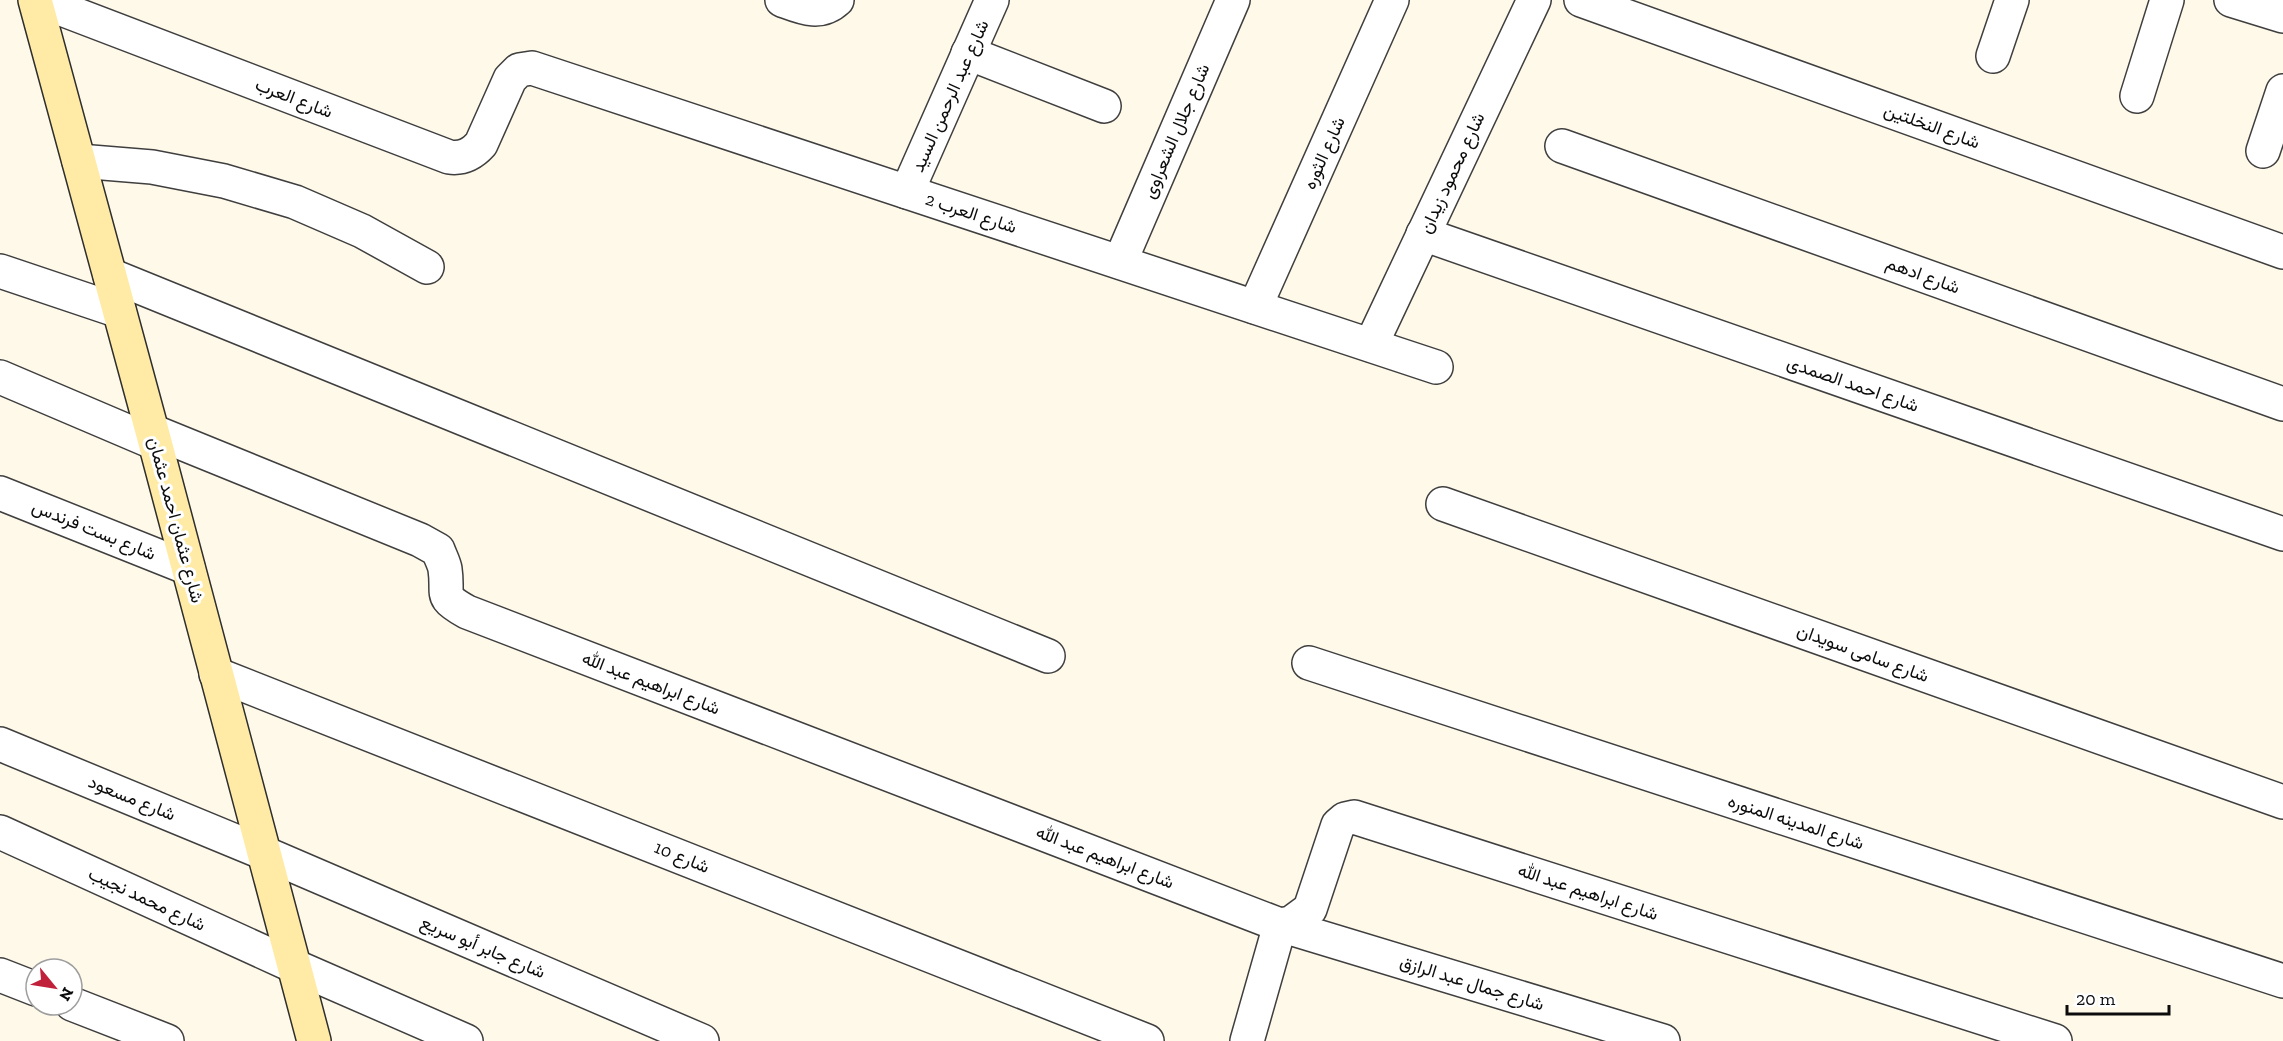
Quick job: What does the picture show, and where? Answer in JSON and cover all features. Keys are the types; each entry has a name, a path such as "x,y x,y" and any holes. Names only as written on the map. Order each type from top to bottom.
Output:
{"street":[{"name":"شارع العرب","path":"37,0 449,157 467,156 481,144 510,79"},
{"name":"شارع عثمان احمد عثمان","path":"37,0 314,1041"},
{"path":"782,0 811,10 822,9 837,0"},
{"name":"شارع عبد الرحمن السيد","path":"907,192 992,0"},
{"name":"شارع جلال الشعراوى","path":"1120,262 1233,0"},
{"name":"شارع الثوره","path":"1255,307 1392,0"},
{"name":"شارع محمود زيدان","path":"1371,345 1534,0"},
{"name":"شارع النخلتين","path":"1581,0 2283,252"},
{"path":"1993,56 2012,0"},
{"path":"2137,96 2167,0"},
{"path":"2231,0 2283,16"},
{"path":"968,54 1104,106"},
{"name":"شارع العرب 2","path":"510,79 519,70 532,68 1436,367"},
{"path":"2263,151 2283,91"},
{"name":"شارع ادهم","path":"1562,146 2283,404"},
{"path":"79,161 152,167 224,181 295,202 362,231 427,267"},
{"name":"شارع احمد الصمدى","path":"1423,234 2283,534"},
{"path":"0,271 119,311"},
{"path":"110,275 1048,656"},
{"path":"0,377 154,437"},
{"name":"شارع ابراهيم عبد الله","path":"154,437 420,540 438,550 445,569 444,592 453,604 467,612 1280,925 1291,923 1310,909 1338,825 1345,819 1354,817 2055,1041"},
{"name":"شارع بست فرندس","path":"0,493 188,568"},
{"name":"شارع سامى سويدان","path":"1443,504 2283,802"},
{"name":"شارع المدينه المنوره","path":"1309,663 2283,981"},
{"name":"شارع 10","path":"216,674 1147,1041"},
{"name":"شارع مسعود","path":"0,744 264,853"},
{"name":"شارع محمد نجيب","path":"0,832 294,966 466,1041"},
{"name":"شارع جابر أبو سريع","path":"264,853 702,1041"},
{"path":"1247,1041 1280,925"},
{"name":"شارع جمال عبد الرازق","path":"1280,925 1664,1041"},
{"path":"0,975 24,984"},
{"path":"84,1009 167,1041"}]}
